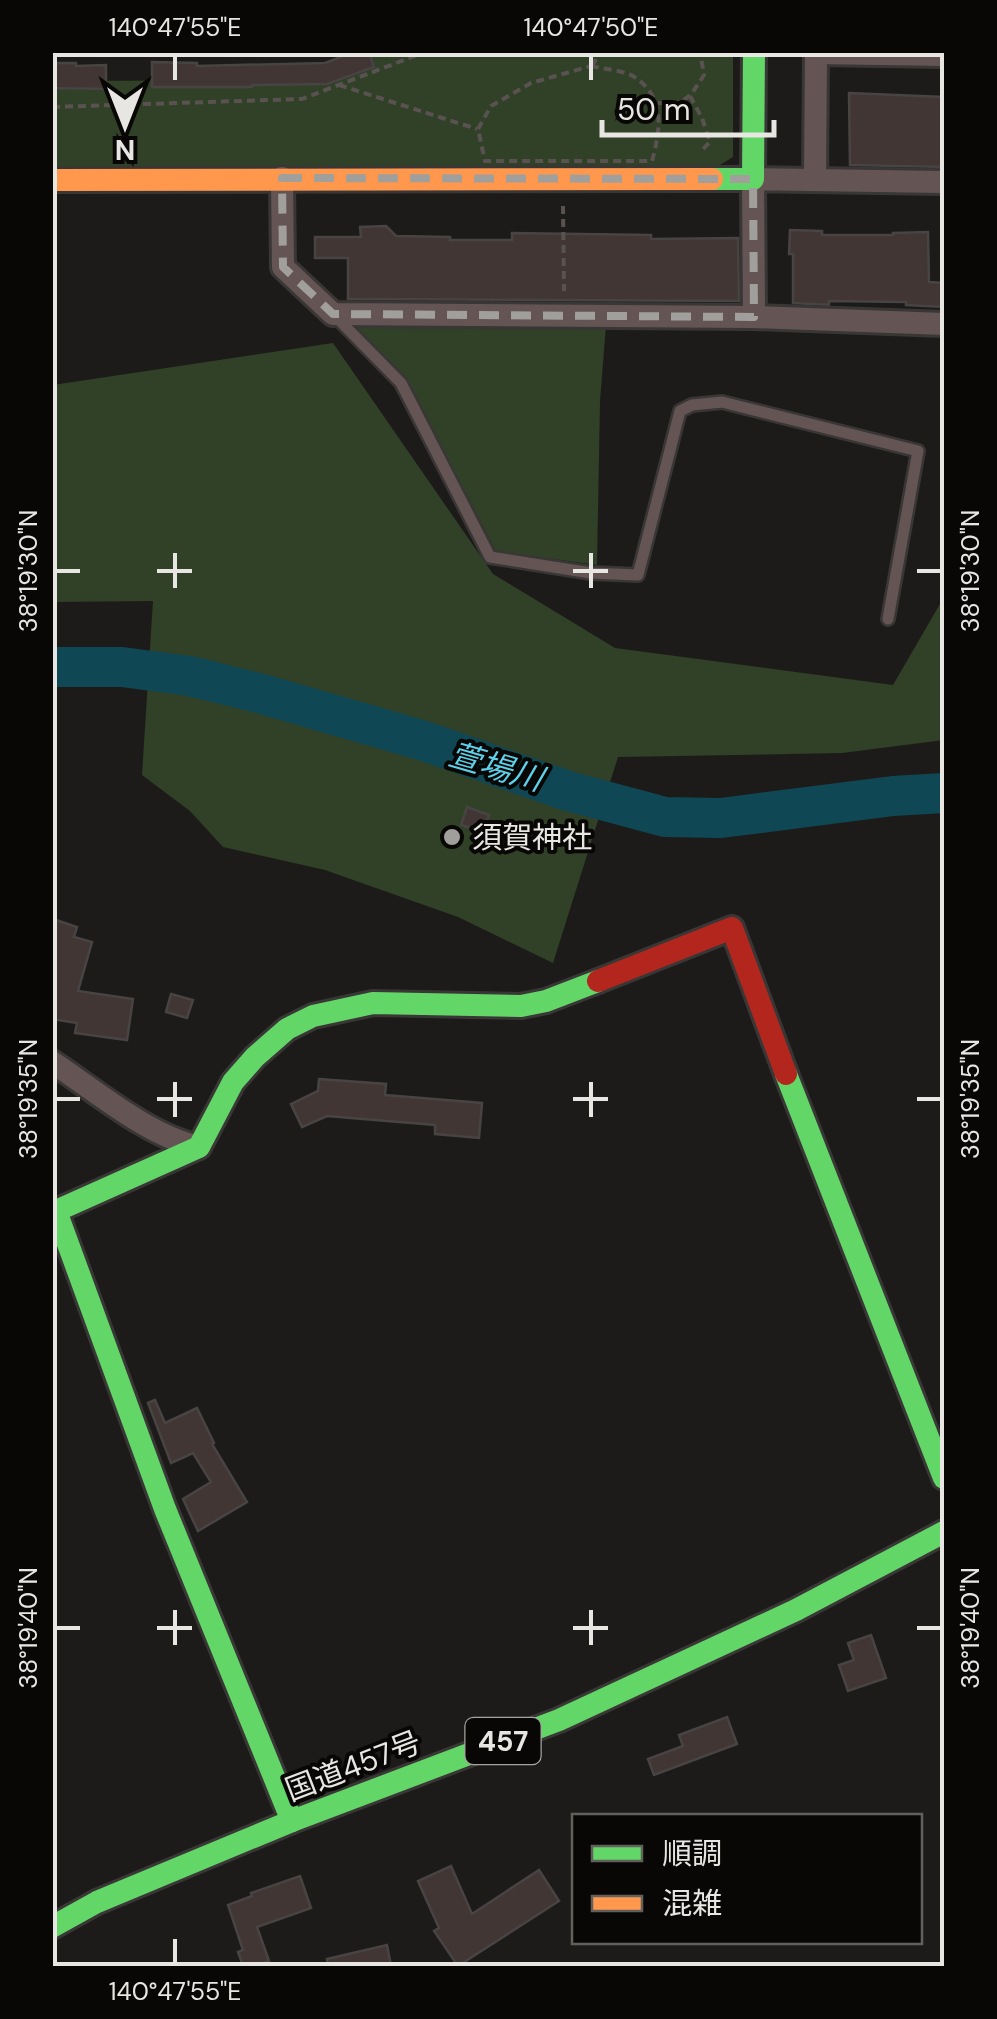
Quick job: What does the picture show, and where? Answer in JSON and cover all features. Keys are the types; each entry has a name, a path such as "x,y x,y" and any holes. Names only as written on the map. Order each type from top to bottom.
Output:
{"main road":[{"path":"52,180 753,179 754,52"},
{"path":"292,1821 165,1509 56,1211 199,1147 233,1082 287,1029 313,1016 373,1003 521,1006 546,1001 732,928 944,1478"},
{"name":"国道457号","path":"52,1928 97,1902 292,1821 559,1720 796,1610 944,1532"}],"street":[{"path":"815,179 816,52 944,55"},
{"path":"282,178 283,267 332,314 754,316 944,324"},
{"path":"754,316 753,179 944,182"},
{"path":"52,1062 141,1121 180,1142 199,1147"}],"lane":[{"path":"332,314 401,383 490,557 591,573 638,574 680,411 692,405 722,402 918,451 888,619"}],"path":[{"path":"52,107 302,98 425,52"},
{"path":"592,66 600,52"},
{"path":"658,103 676,104 690,96 704,74 700,52"},
{"path":"652,160 660,133 658,103 630,74 592,66 531,83 491,106 478,130 485,161 652,160 667,159"},
{"path":"338,85 478,130"},
{"path":"690,96 710,142 697,156"},
{"path":"563,178 564,316"}],"highlighted area":[{"path":"282,178 753,179 754,317 333,314 283,267"}],"green space":[{"path":"370,52 733,53 733,157 710,171 53,170 52,81 296,80"},
{"path":"348,323 606,325 600,401 597,565 496,551 407,382"},
{"path":"333,343 493,574 615,648 893,685 944,597 944,740 842,753 618,757 553,963 458,917 325,870 223,847 190,811 142,775 153,601 53,602 53,385"}],"building":[{"path":"354,52 369,52 374,67 327,84 152,87 152,62 197,66 325,63"},
{"path":"52,63 106,65 106,89 52,88"},
{"path":"849,93 944,97 944,167 850,165"},
{"path":"386,226 396,236 450,240 512,240 512,233 738,238 739,301 348,299 348,258 315,258 315,237 361,237 360,227"},
{"path":"790,230 822,231 822,235 928,232 929,282 944,283 944,307 906,302 793,303"},
{"path":"467,807 489,815 483,832 461,825"},
{"path":"56,920 77,927 74,937 92,942 78,991 133,999 127,1040 75,1033 77,1023 52,1019 52,933"},
{"path":"171,994 193,1000 187,1018 166,1012"},
{"path":"319,1079 386,1084 385,1095 482,1103 479,1138 435,1134 435,1125 327,1116 302,1127 291,1104 318,1091"},
{"path":"155,1400 165,1423 197,1408 212,1444 247,1502 198,1531 183,1499 211,1482 193,1453 171,1463 148,1403"},
{"path":"871,1635 886,1678 848,1691 839,1665 854,1660 848,1643"},
{"path":"727,1717 737,1744 654,1775 648,1759 683,1746 679,1735"},
{"path":"451,1866 472,1914 539,1870 559,1901 458,1966 434,1931 439,1928 418,1881"},
{"path":"300,1876 311,1908 257,1927 269,1961 243,1966 238,1952 243,1950 228,1905"},
{"path":"387,1945 391,1966 328,1966 327,1959"}],"waterway":[{"name":"萱場川","path":"52,667 122,667 190,676 421,740 568,791 665,817 721,818 944,793"}],"traffic: fast":[{"path":"712,179 753,179 754,52"},
{"path":"292,1821 165,1509 56,1211 199,1147 233,1082 287,1029 313,1016 373,1003 521,1006 598,981"},
{"path":"786,1074 944,1478"},
{"path":"52,1927 97,1902 292,1821 559,1720 796,1610 944,1532"}],"traffic: slow":[{"path":"52,180 712,179"}],"traffic: jam":[{"path":"598,981 732,928 786,1074"}],"place":[{"name":"須賀神社","path":"452,837"}]}
